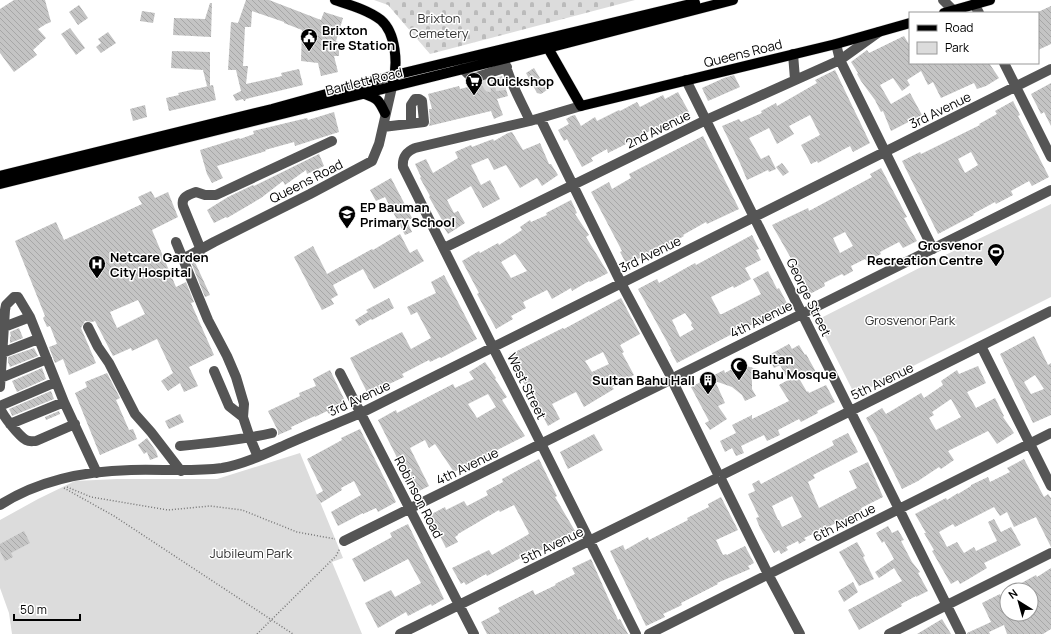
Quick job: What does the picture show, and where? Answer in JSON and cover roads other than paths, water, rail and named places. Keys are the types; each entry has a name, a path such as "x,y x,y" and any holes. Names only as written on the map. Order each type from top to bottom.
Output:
{"main road":[{"path":"335,0 373,15 385,24 395,52 396,67 392,87"},
{"name":"Bartlett Road","path":"0,184 505,59 547,44 706,0"},
{"name":"Bartlett Road","path":"547,44 733,0"},
{"path":"948,12 977,8 990,0"},
{"name":"Queens Road","path":"581,106 836,44 909,23"},
{"path":"547,44 581,106"},
{"name":"Bartlett Road","path":"0,176 395,76 505,59"},
{"path":"365,94 377,98 385,113"}],"street":[{"path":"943,0 948,12"},
{"name":"2nd Avenue","path":"444,248 706,120 840,60 881,31"},
{"path":"836,44 840,60 933,249"},
{"path":"793,54 795,79"},
{"path":"463,69 471,77 483,78 505,59"},
{"path":"505,59 509,85 530,121"},
{"path":"1004,64 1051,157"},
{"path":"477,66 483,78"},
{"name":"3rd Avenue","path":"0,504 52,481 76,476 131,470 223,468 240,464 258,457 360,413 1051,69"},
{"name":"George Street","path":"686,80 961,634"},
{"name":"Queens Road","path":"183,259 372,161 378,144 392,87"},
{"name":"Queens Road","path":"409,150 530,121 581,106"},
{"path":"540,118 621,283 671,379 768,574 800,634"},
{"path":"382,127 411,123"},
{"path":"201,250 183,206 182,202 184,197 196,192 210,196 223,192 332,141"},
{"name":"West Street","path":"409,150 402,161 403,167 636,634"},
{"path":"0,176 0,184"},
{"name":"4th Avenue","path":"344,541 1051,190"},
{"path":"176,242 208,320 236,377 244,404 243,416 258,457"},
{"path":"47,360 0,383 6,305 14,297 18,297 30,317 64,402 97,473"},
{"name":"5th Avenue","path":"400,634 1051,311"},
{"path":"4,327 30,317"},
{"path":"88,327 98,347 109,363 135,414 181,470"},
{"path":"2,353 38,339"},
{"path":"982,346 1051,486"},
{"path":"214,371 229,406 243,416"},
{"name":"Robinson Road","path":"340,373 474,634"},
{"path":"56,382 0,407 2,413 25,440 30,442 36,441 75,424"},
{"path":"10,424 64,402"},
{"name":"6th Avenue","path":"649,634 1051,432"},
{"path":"180,446 250,438 272,433"},
{"path":"888,634 1051,553"}],"tunnel":[{"path":"484,80 489,87 506,85"}],"place":[{"name":"Brixton Fire Station","path":"309,52"},
{"name":"Quickshop","path":"474,96"},
{"name":"EP Bauman Primary School","path":"347,229"},
{"name":"Grosvenor Recreation Centre","path":"996,267"},
{"name":"Netcare Garden City Hospital","path":"97,279"},
{"name":"Sultan Bahu Mosque","path":"739,381"},
{"name":"Sultan Bahu Hall","path":"708,395"}],"park label":[{"name":"Brixton Cemetery","path":"439,26"},
{"name":"Grosvenor Park","path":"910,320"},
{"name":"Jubileum Park","path":"251,553"}]}
